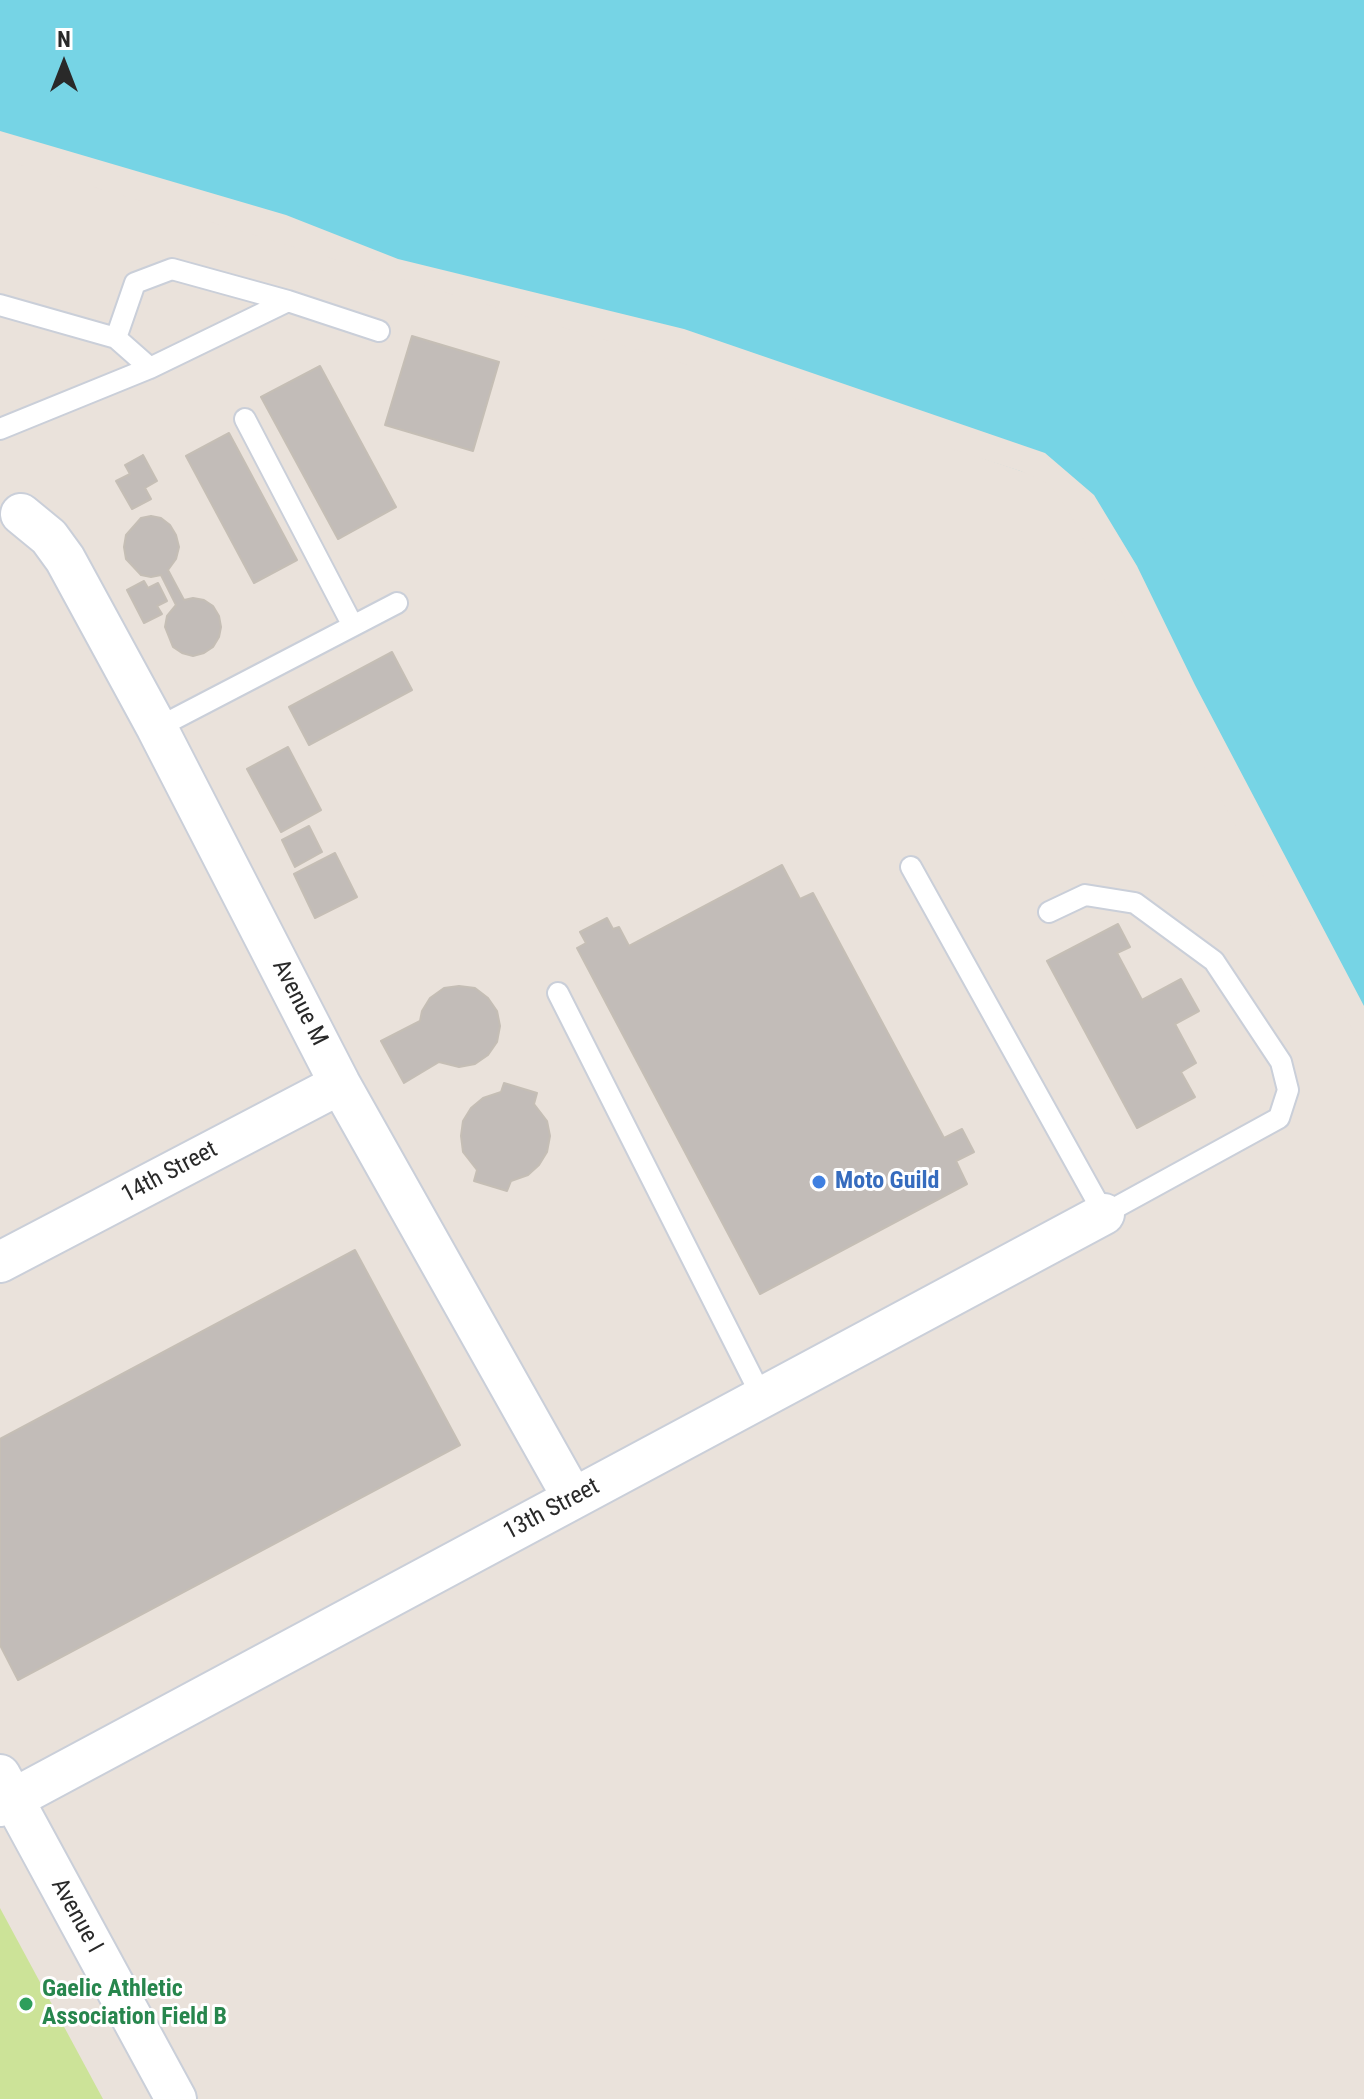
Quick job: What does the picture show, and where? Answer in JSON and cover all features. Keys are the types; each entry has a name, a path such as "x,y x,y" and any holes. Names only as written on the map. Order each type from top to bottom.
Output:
{"street":[{"name":"Avenue M","path":"14,508 49,537 65,559 157,728 340,1084 573,1498"},
{"name":"14th Street","path":"0,1262 340,1084"},
{"name":"13th Street","path":"4,1793 573,1498 1104,1214"},
{"name":"Avenue I","path":"4,1793 176,2099"}],"lane":[{"path":"116,338 135,283 172,269 288,301 379,331"},
{"path":"0,429 150,368 288,301"},
{"path":"0,305 116,338 150,368"},
{"path":"245,419 353,626"},
{"path":"157,728 397,603"},
{"path":"911,867 1104,1214 1279,1118 1288,1090 1281,1062 1214,961 1135,903 1085,895 1049,912"},
{"path":"558,993 762,1397"}],"green space":[{"name":"Gaelic Athletic Association Field B","path":"0,1908 103,2099 0,2099"}],"water":[{"path":"0,0 1364,0 1364,1042 1073,510 1051,481 703,365 0,155"}],"pier":[{"path":"0,131 286,215 398,259 684,329 1045,453 1094,495 1137,566 1195,685 1364,1006 1364,1046 1319,978 1069,512 1049,484 1020,471 702,369 0,159"}],"building":[{"path":"412,336 499,362 473,451 385,425"},
{"path":"320,366 396,507 338,539 261,397"},
{"path":"229,433 297,560 254,583 186,456"},
{"path":"143,455 157,481 145,488 151,499 132,509 116,481 130,474 125,465"},
{"path":"141,518 161,518 176,535 179,547 176,559 168,570 184,600 204,600 213,606 219,616 219,637 213,647 204,653 193,656 173,647 165,627 167,616 176,605 161,575 141,575 126,559 126,535"},
{"path":"144,581 148,588 158,583 167,601 157,606 162,614 144,623 127,590"},
{"path":"392,652 412,690 309,745 289,707"},
{"path":"288,747 321,810 281,832 247,769"},
{"path":"309,826 322,852 295,867 282,840"},
{"path":"335,853 357,897 315,918 294,874"},
{"path":"782,865 800,899 813,893 944,1138 962,1129 974,1152 956,1161 967,1184 760,1294 577,948 586,943 580,932 607,918 613,929 619,927 629,946"},
{"path":"1118,924 1130,947 1117,953 1142,1000 1181,979 1199,1011 1175,1024 1196,1063 1181,1072 1195,1097 1137,1128 1047,961"},
{"path":"444,988 475,988 488,998 497,1011 500,1026 497,1042 488,1055 475,1064 459,1067 439,1062 404,1083 381,1041 420,1021 430,998"},
{"path":"504,1083 537,1093 534,1104 547,1121 550,1136 547,1152 539,1165 528,1175 511,1181 507,1191 474,1181 477,1170 463,1152 461,1136 463,1121 471,1108 483,1098 501,1092"},
{"path":"355,1250 460,1445 18,1680 0,1645 0,1439"}],"place":[{"name":"Moto Guild","path":"819,1182"},
{"name":"Gaelic Athletic Association Field B","path":"26,2004"}]}
